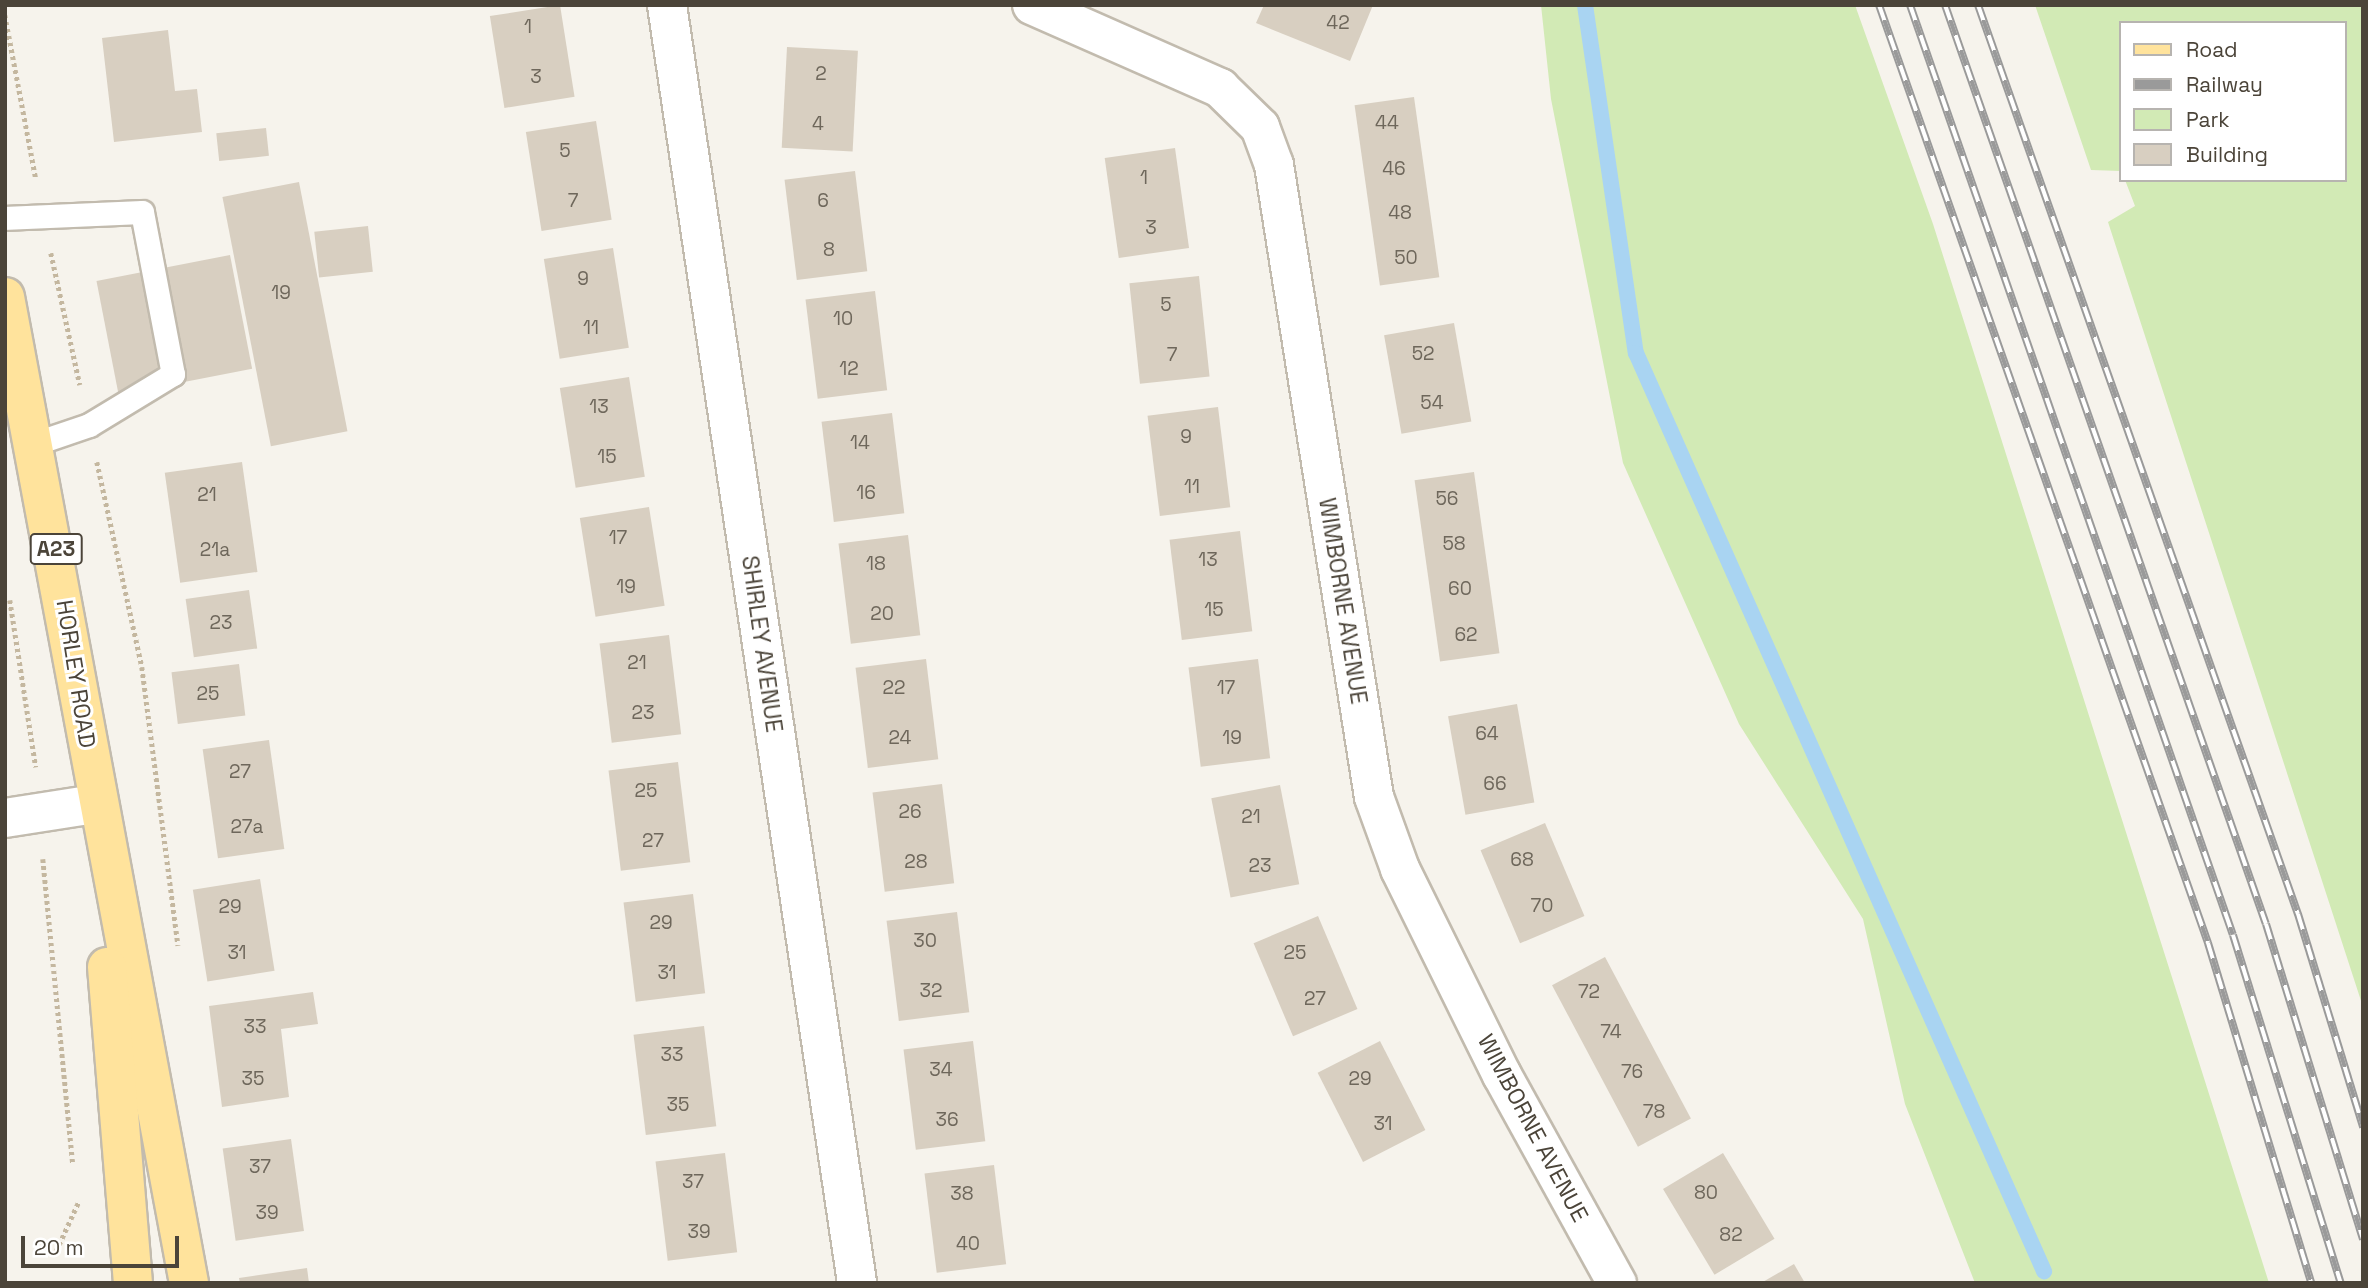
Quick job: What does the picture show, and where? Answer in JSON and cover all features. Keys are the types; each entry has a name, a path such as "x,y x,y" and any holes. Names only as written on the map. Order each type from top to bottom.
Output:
{"main road":[{"name":"HORLEY ROAD","path":"5,296 36,443 96,804 189,1283"},
{"name":"HORLEY ROAD","path":"96,804 133,1283"}],"street":[{"name":"SHIRLEY AVENUE","path":"667,5 857,1283"},
{"name":"WIMBORNE AVENUE","path":"1032,5 1220,88 1260,127 1273,165 1374,797 1400,869 1490,1051 1617,1283"},
{"path":"5,818 96,804"}],"lane":[{"path":"5,218 42,212 142,212 173,374 89,425 36,443"}],"path":[{"path":"5,15 42,212 142,667 178,954"},
{"path":"9,593 36,776"},
{"path":"42,850 75,1177"},
{"path":"56,1251 78,1202 76,1189"}],"green space":[{"path":"1541,5 1855,5 1933,224 2269,1283 1975,1283 1905,1104 1863,919 1739,724 1623,463 1551,99"},
{"path":"2035,5 2363,5 2363,1007 2108,222 2135,206 2126,182 2347,182 2347,21 2120,21 2120,171 2091,170"}],"building":[{"path":"560,5 575,97 504,108 490,16"},
{"path":"1264,5 1373,5 1350,61 1256,23"},
{"path":"168,30 175,91 197,89 202,132 114,142 102,38"},
{"path":"787,47 858,51 853,152 782,148"},
{"path":"1414,97 1439,277 1380,286 1355,105"},
{"path":"596,121 612,220 542,231 526,132"},
{"path":"266,128 269,156 219,161 216,133"},
{"path":"1175,148 1189,248 1119,258 1105,158"},
{"path":"855,171 867,271 797,280 785,180"},
{"path":"299,182 347,431 271,446 222,197"},
{"path":"368,226 373,272 319,277 314,232"},
{"path":"613,248 629,348 560,359 544,259"},
{"path":"230,255 252,369 119,395 96,281"},
{"path":"1199,276 1210,376 1140,384 1129,283"},
{"path":"875,291 887,390 818,399 806,300"},
{"path":"1454,323 1471,421 1401,434 1384,335"},
{"path":"629,377 645,477 576,488 560,388"},
{"path":"1218,407 1230,507 1160,516 1148,416"},
{"path":"892,413 904,513 834,522 822,422"},
{"path":"242,462 257,572 180,583 165,473"},
{"path":"1474,472 1499,653 1440,662 1415,480"},
{"path":"649,507 665,606 596,617 580,518"},
{"path":"1240,531 1252,631 1182,640 1170,540"},
{"path":"908,535 920,635 851,644 839,544"},
{"path":"249,590 257,648 194,657 186,599"},
{"path":"669,635 681,734 612,743 600,644"},
{"path":"926,659 938,759 868,768 856,668"},
{"path":"1258,659 1270,758 1201,767 1189,668"},
{"path":"239,664 245,716 178,724 172,672"},
{"path":"1517,704 1534,802 1465,815 1448,716"},
{"path":"269,740 284,849 218,858 203,749"},
{"path":"678,762 690,862 621,871 609,771"},
{"path":"942,784 954,883 885,892 873,793"},
{"path":"1280,785 1299,884 1231,898 1211,798"},
{"path":"1545,823 1584,916 1520,943 1481,850"},
{"path":"260,879 275,971 207,981 193,890"},
{"path":"693,894 705,993 636,1002 624,903"},
{"path":"957,912 969,1012 899,1021 887,921"},
{"path":"1318,916 1357,1009 1293,1036 1254,943"},
{"path":"1605,957 1691,1119 1638,1147 1552,985"},
{"path":"313,992 318,1024 281,1029 289,1097 222,1107 209,1006"},
{"path":"704,1026 716,1126 646,1135 634,1035"},
{"path":"973,1041 985,1141 916,1150 904,1050"},
{"path":"1380,1041 1425,1130 1363,1162 1318,1073"},
{"path":"291,1139 304,1231 236,1241 223,1149"},
{"path":"725,1153 737,1252 668,1261 656,1162"},
{"path":"1723,1153 1775,1239 1715,1275 1663,1189"},
{"path":"994,1165 1006,1264 937,1273 925,1174"},
{"path":"1794,1264 1805,1283 1761,1283"},
{"path":"307,1268 309,1283 240,1283 239,1278"}],"waterway":[{"path":"1585,5 1636,353 2044,1271"}],"railway":[{"path":"1879,5 2208,943 2311,1283"},
{"path":"1910,5 2233,935 2341,1283"},
{"path":"1945,5 2266,924 2363,1239"},
{"path":"1978,5 2298,914 2363,1127"}]}
